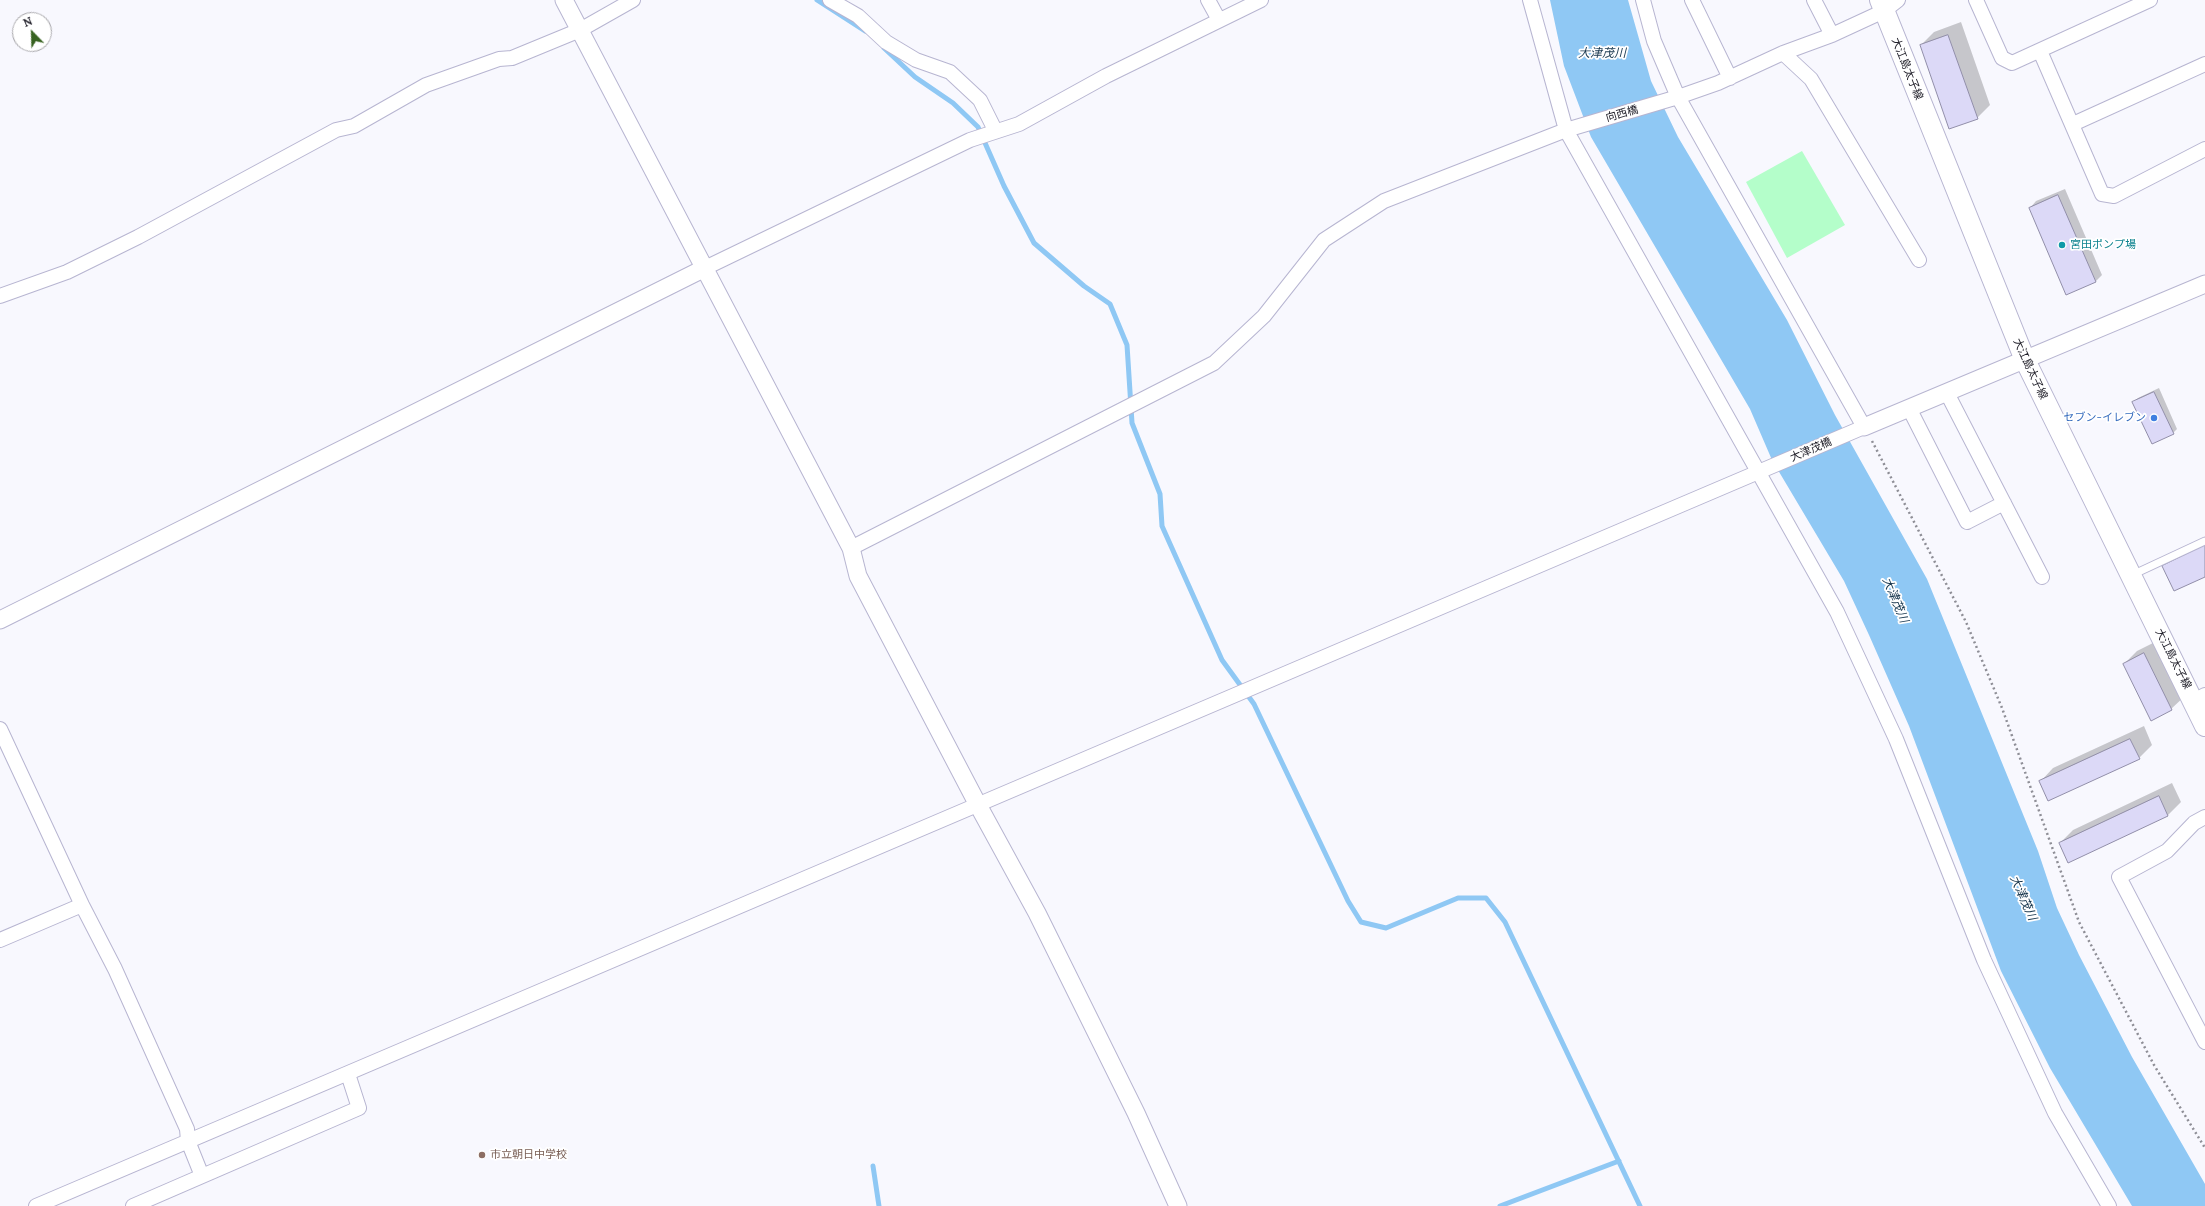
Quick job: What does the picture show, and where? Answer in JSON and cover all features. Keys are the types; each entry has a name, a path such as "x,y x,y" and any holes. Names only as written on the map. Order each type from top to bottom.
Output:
{"main road":[{"name":"大江島太子線","path":"1887,4 2025,360 2130,576 2199,698 2205,726"}],"street":[{"path":"564,0 851,548 858,576 978,805 1037,913 1136,1114 1178,1206"},
{"path":"0,296 67,272 138,237 336,130 354,126 426,85 499,59 512,58 580,30 634,0"},
{"path":"830,0 858,16 886,42 916,60 950,72 980,100 995,130"},
{"path":"1208,0 1219,20"},
{"path":"0,620 705,268 970,140 995,130 1019,124 1106,76 1261,0"},
{"path":"1530,0 1566,130 1837,612 1896,739 1984,960 2055,1113 2109,1206"},
{"path":"1643,0 1654,41 1678,97 1864,427 2205,284"},
{"path":"1692,0 1730,78"},
{"path":"1814,0 1832,35"},
{"path":"1976,0 2002,58 2012,63 2150,0"},
{"name":"向西橋","path":"851,548 1214,363 1264,316 1324,240 1384,201 1566,130 1678,97 1730,78 1783,53 1832,35 1887,4"},
{"path":"2040,51 2073,124 2102,194 2114,196 2205,149"},
{"path":"1783,53 1811,79 1919,260"},
{"path":"2073,124 2205,64"},
{"path":"1947,393 2042,577"},
{"path":"1909,408 1967,522 2004,503"},
{"name":"大津茂橋","path":"36,1206 1864,427"},
{"path":"0,729 82,905 116,969 187,1129 188,1141 202,1176"},
{"path":"2205,817 2194,823 2167,851 2118,877 2201,1023 2205,1042"},
{"path":"0,940 82,905"},
{"path":"133,1206 359,1108 348,1074"}],"lane":[{"path":"2130,576 2205,541"}],"path":[{"path":"1864,427 1966,622 2002,708 2079,922 2154,1065 2205,1148"}],"green space":[{"path":"1802,151 1845,225 1787,258 1746,182"}],"water":[{"name":"大津茂川","path":"1550,0 1628,0 1651,81 1678,137 1787,320 1835,415 1927,579 2038,851 2057,908 2079,955 2132,1057 2205,1184 2205,1206 2132,1206 2050,1068 2001,971 1909,726 1844,581 1772,460 1750,409 1591,137 1564,66"}],"building":[{"path":"1948,35 1978,119 1949,129 1920,45"},
{"name":"宮田ポンプ場","path":"2058,195 2096,282 2066,295 2029,208"},
{"path":"2154,392 2174,434 2152,444 2132,402"},
{"path":"2205,545 2205,577 2174,591 2162,566"},
{"path":"2144,653 2172,710 2151,721 2123,664"},
{"path":"2130,739 2140,759 2048,801 2039,781"},
{"path":"2159,796 2168,816 2068,863 2059,843"}],"waterway":[{"path":"817,0 865,31"},
{"path":"884,48 915,77 953,103 978,127 1004,186 1034,243 1084,286 1110,304 1127,345 1132,423 1160,494 1162,526 1222,660 1254,704 1348,901 1361,922 1386,928 1458,898 1486,898 1505,922 1640,1206"},
{"path":"1500,1206 1619,1161"},
{"path":"873,1166 879,1206"}],"place":[{"name":"宮田ポンプ場","path":"2062,245"},
{"name":"セブン-イレブン","path":"2154,418"},
{"name":"市立朝日中学校","path":"482,1155"}]}
